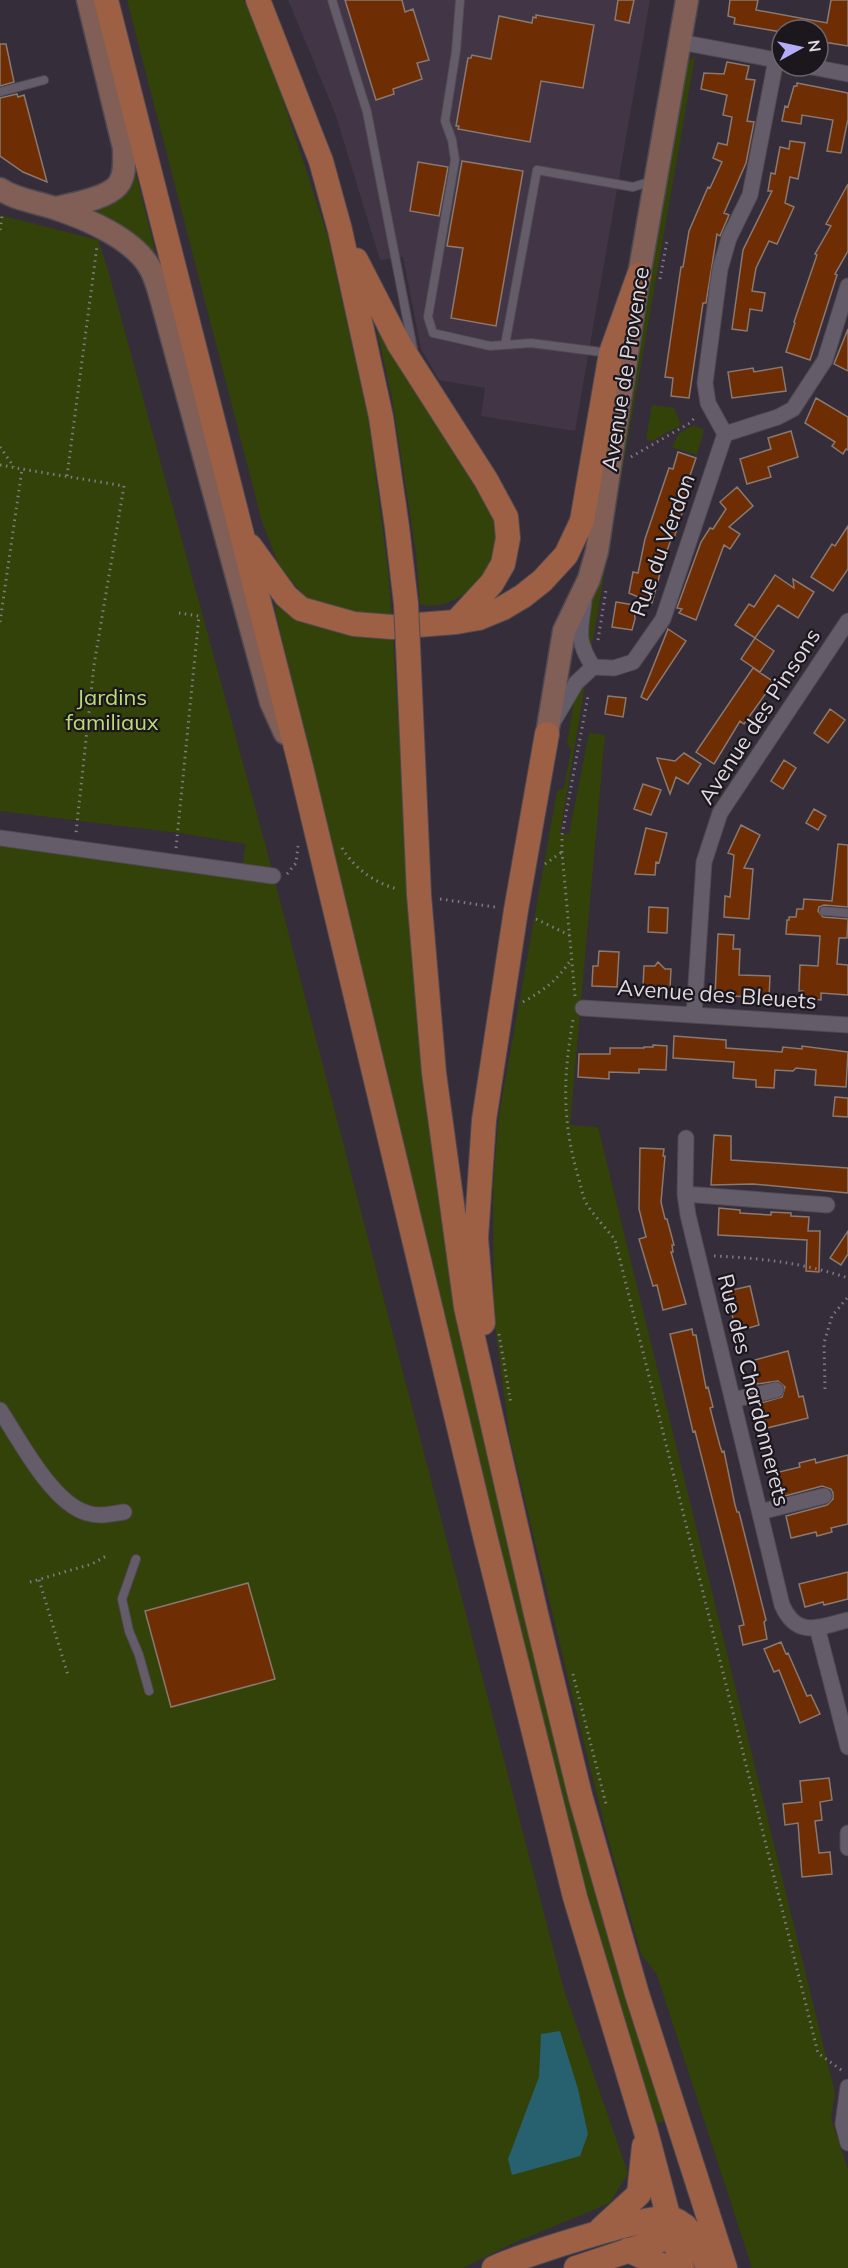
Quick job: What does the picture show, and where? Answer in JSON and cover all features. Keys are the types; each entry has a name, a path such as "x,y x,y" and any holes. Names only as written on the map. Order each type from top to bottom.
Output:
{"main road":[{"path":"106,0 301,767 485,1536 572,1885 676,2226 682,2268"},
{"path":"258,0 321,161 340,230 381,417 406,604 419,896 434,1073 466,1307 500,1411"},
{"path":"340,230 399,344 486,480 506,518 507,550 503,564 492,584 456,622"},
{"path":"241,534 286,596 301,609 354,624 376,626 456,622 479,618 523,596 542,581 566,555 582,521 611,353 639,275"},
{"path":"547,734 516,910 484,1120 476,1238 500,1411 580,1795 637,1994 725,2268"},
{"path":"595,2234 639,2194 646,2132"},
{"path":"576,2268 628,2250 706,2208"},
{"path":"494,2268 595,2234 644,2221 676,2226 700,2246 708,2268"},
{"path":"628,2250 667,2268"}],"street":[{"path":"56,208 106,194 118,185 124,170 124,148 88,0"},
{"name":"Avenue de Provence","path":"547,734 564,631 589,579 601,525 639,275 687,0"},
{"path":"680,42 770,59"},
{"path":"830,70 848,74"},
{"path":"775,78 750,195 729,238 720,269 705,383 708,403 725,434 778,417 793,409 825,360 848,286"},
{"path":"0,189 38,204 56,208 100,227 128,244 150,267 162,298 271,702 301,767"},
{"name":"Rue du Verdon","path":"593,667 614,668 633,662 663,619 725,434"},
{"path":"547,734 576,683 593,667 582,650 580,636 589,579"},
{"name":"Avenue des Pinsons","path":"694,1015 704,862 720,813 848,621"},
{"path":"0,838 273,876"},
{"name":"Avenue des Bleuets","path":"578,1011 694,1015 848,1026"},
{"name":"Rue des Chardonnerets","path":"686,1138 685,1194 782,1605 787,1616 795,1625 806,1629 848,1620"},
{"path":"685,1194 827,1205"},
{"path":"733,1400 776,1390"},
{"path":"0,1410 45,1479 74,1508 95,1515 124,1512"},
{"path":"760,1512 824,1496"},
{"path":"818,1627 848,1747"},
{"path":"848,1833 848,1848"},
{"path":"848,2086 843,2124 848,2143"}],"lane":[{"path":"332,0 367,112 418,374"},
{"path":"460,0 456,51 445,121 456,160 428,317 433,333 490,346 531,343 611,353 621,387"},
{"path":"0,92 44,80"},
{"path":"505,345 537,170 633,187 656,180"},
{"path":"824,911 848,913"},
{"path":"136,1559 123,1599 129,1631 139,1655 149,1691"}],"path":[{"path":"0,230 2,216"},
{"path":"67,476 98,240"},
{"path":"629,459 690,423 708,403"},
{"path":"0,447 14,468"},
{"path":"0,465 124,486 94,665 76,833 65,831"},
{"path":"0,622 22,469"},
{"path":"176,848 199,616 179,613"},
{"path":"541,867 562,852"},
{"path":"518,1004 546,990 558,979 571,960"},
{"path":"578,1011 568,1047 564,1106 573,1159 586,1202 615,1240 818,2054 848,2075"},
{"path":"698,1255 767,1258 828,1271 848,1278"},
{"path":"825,1389 824,1343 832,1316 848,1297"},
{"path":"499,1332 500,1411"},
{"path":"30,1582 92,1564 108,1555"},
{"path":"39,1580 68,1675"},
{"path":"571,1665 606,1804"}],"shaded area":[{"path":"288,0 650,0 575,431 481,416 485,388 439,380 421,349 403,257 380,260 335,113"}],"green space":[{"path":"127,0 244,0 273,69 328,237 369,423 392,618 357,615 312,604 280,568 262,522"},
{"path":"695,56 591,650 585,640 596,571 685,65"},
{"path":"134,166 158,263 131,234 98,215 97,212"},
{"name":"Jardins familiaux","path":"0,215 98,240 108,270 266,847 564,1990 628,2173 610,2203 511,2244 463,2268 0,2268 0,842 241,872 246,844 179,833 0,811"},
{"path":"375,322 492,515 496,535 493,560 487,571 468,591 444,604 432,606 420,604 416,553 392,398"},
{"path":"652,405 674,408 681,425 652,441 646,439"},
{"path":"694,425 704,430 697,455 672,447 679,433"},
{"path":"274,605 304,623 354,636 393,639 409,891 462,1334 666,2121 656,2124 608,1974 544,1732"},
{"path":"582,685 585,685 560,834 569,834 589,733 605,735 570,1125 598,1127 835,2093 831,2118 848,2170 848,2268 752,2268 657,1975 641,1954 609,1842 510,1439 494,1318 493,1183 499,1115 557,791 564,788 571,750 567,743 575,695"}],"water":[{"path":"560,2031 578,2089 588,2134 580,2156 512,2175 508,2159 539,2077 541,2034"}],"building":[{"path":"345,0 402,0 405,12 413,9 429,60 417,63 422,79 393,89 394,94 376,100"},
{"path":"618,0 634,0 629,23 615,20"},
{"path":"730,0 758,0 756,10 800,18 770,18 770,30 734,24 735,18 728,16"},
{"path":"831,0 848,0 848,46 830,43 830,18 828,18"},
{"path":"536,15 594,25 583,88 541,81 530,142 458,129 459,126 456,126 468,58 472,55 491,59 499,16 532,23"},
{"path":"0,44 6,44 14,82 0,86"},
{"path":"727,62 749,66 746,79 755,80 747,121 754,122 746,163 724,213 729,215 720,236 717,234 706,303 703,303 689,398 671,396 673,378 665,377 681,267 683,267 689,231 708,187 710,188 722,162 713,158 718,143 727,145 732,117 723,115 727,95 701,89 704,73 724,74"},
{"path":"797,83 848,93 848,119 841,153 827,151 833,120 802,115 801,124 782,121 785,106 788,107"},
{"path":"17,94 18,97 24,95 47,182 23,172 0,156 0,98"},
{"path":"790,141 805,143 798,179 790,177 785,203 794,207 777,244 769,241 756,268 752,291 765,293 762,311 750,309 747,331 732,329 743,250 772,191 768,191 771,173 775,174 780,147 789,149"},
{"path":"462,161 523,171 496,326 451,318 463,248 447,246"},
{"path":"418,162 448,167 439,216 410,211"},
{"path":"848,184 848,251 835,274 837,275 810,360 786,352 817,255 815,254 831,226 826,224"},
{"path":"848,329 848,371 834,364"},
{"path":"782,367 786,391 732,398 728,372 753,368 754,372"},
{"path":"816,398 848,417 848,450 846,449 843,454 832,446 835,442 805,423"},
{"path":"791,431 798,457 768,467 771,477 747,484 740,459 771,449 768,438"},
{"path":"678,452 696,458 685,490 689,492 674,538 672,537 664,559 652,603 629,593 633,572 638,573 645,539 669,468 673,469"},
{"path":"737,487 753,506 729,527 740,534 730,549 724,545 696,620 679,613 682,609 677,608 701,542 726,509 720,502"},
{"path":"848,526 848,569 833,591 811,577 832,544 835,546"},
{"path":"775,575 794,588 793,579 814,592 798,618 778,605 755,638 735,625 749,604 754,607"},
{"path":"616,602 634,605 635,619 632,630 612,627"},
{"path":"668,629 686,641 647,700 641,697"},
{"path":"755,638 774,651 760,672 741,659"},
{"path":"753,668 774,682 744,724 740,721 714,764 696,752"},
{"path":"608,696 626,698 623,717 605,714"},
{"path":"830,709 845,720 828,743 814,733"},
{"path":"684,753 701,764 688,784 676,777 670,794 657,758 675,761"},
{"path":"784,760 796,768 783,789 771,781"},
{"path":"643,784 661,790 651,815 634,809"},
{"path":"814,809 826,816 818,830 806,823"},
{"path":"741,825 760,835 744,868 753,869 749,919 724,917 725,896 730,897 734,855 728,853"},
{"path":"646,828 667,833 659,863 656,862 655,875 635,874"},
{"path":"838,844 848,845 848,907 824,905 819,907 818,911 823,917 848,919 847,938 839,938 837,964 848,965 848,995 821,993 821,1000 802,998 803,991 799,991 800,965 818,966 820,936 786,934 787,920 789,917 796,917 797,909 803,909 804,899 832,901"},
{"path":"649,907 668,908 667,933 648,932"},
{"path":"718,934 734,935 733,949 740,949 739,975 770,976 769,998 715,995"},
{"path":"599,951 619,952 617,987 592,986 593,966 598,966"},
{"path":"658,962 665,969 671,969 670,988 643,986 644,966 655,966"},
{"path":"674,1036 726,1040 726,1048 782,1052 783,1047 802,1049 802,1046 848,1052 846,1087 815,1085 816,1070 796,1068 793,1071 775,1070 774,1088 756,1087 756,1080 733,1078 734,1062 673,1058"},
{"path":"653,1045 667,1046 666,1070 639,1069 639,1073 609,1072 609,1079 578,1077 579,1054 610,1054 610,1048 644,1048 653,1047"},
{"path":"835,1097 848,1098 848,1117 833,1116"},
{"path":"714,1135 731,1136 731,1160 848,1168 848,1193 753,1184 711,1185"},
{"path":"640,1148 664,1149 663,1156 665,1156 661,1202 674,1245 672,1245 673,1252 671,1252 686,1304 663,1310 657,1285 653,1286 639,1239 646,1237 639,1209"},
{"path":"719,1208 740,1210 740,1213 771,1215 771,1212 791,1213 791,1216 809,1217 808,1231 820,1231 819,1272 806,1271 807,1240 718,1235"},
{"path":"848,1231 848,1254 841,1265 830,1258"},
{"path":"750,1286 759,1325 738,1331 736,1324 734,1325 728,1291"},
{"path":"692,1329 693,1335 696,1335 706,1388 708,1387 713,1407 710,1408 720,1446 722,1452 724,1451 735,1505 739,1512 766,1620 764,1622 767,1639 743,1645 739,1626 744,1625 695,1431 693,1432 670,1334"},
{"path":"788,1351 799,1397 803,1396 808,1418 767,1428 761,1403 782,1397 785,1387 778,1381 757,1384 751,1361"},
{"path":"848,1455 848,1524 831,1528 832,1532 817,1536 816,1532 791,1538 786,1516 827,1505 833,1499 833,1493 831,1489 822,1486 781,1497 775,1473 800,1467 799,1463 815,1459 816,1463"},
{"path":"848,1572 848,1599 805,1607 799,1584"},
{"path":"248,1583 275,1679 171,1707 145,1611"},
{"path":"781,1642 807,1696 811,1695 820,1714 800,1723 779,1670 774,1672 764,1649"},
{"path":"829,1778 832,1800 820,1802 822,1820 815,1821 819,1853 830,1852 832,1874 802,1877 798,1823 785,1825 783,1804 802,1802 800,1781"}]}
